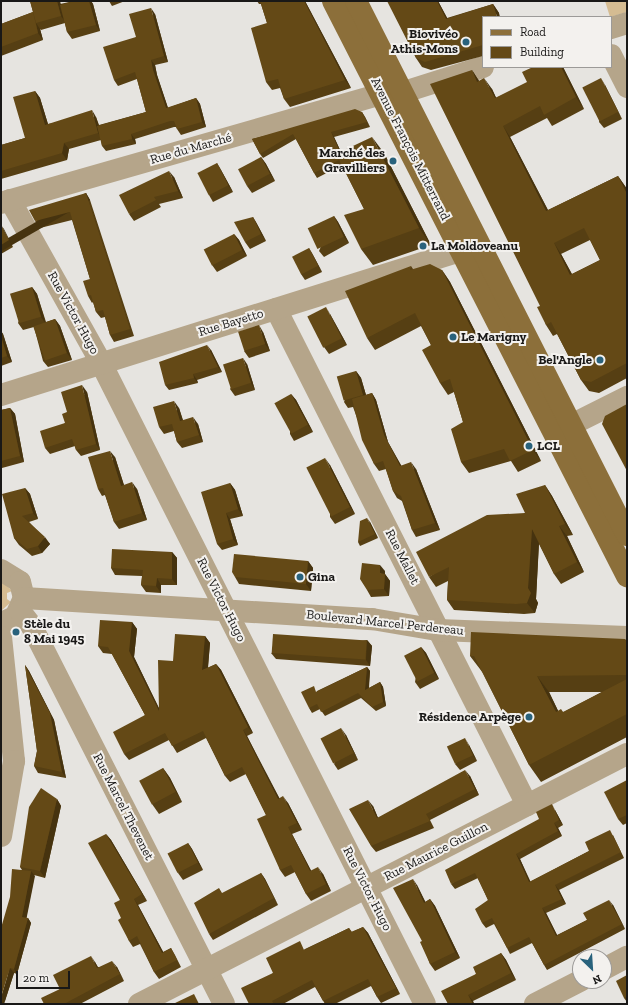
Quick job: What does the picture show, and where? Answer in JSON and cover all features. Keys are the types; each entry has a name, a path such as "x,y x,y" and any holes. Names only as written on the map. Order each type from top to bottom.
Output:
{"main road":[{"name":"Avenue François Mitterrand","path":"333,1 391,93 571,425 627,535"},
{"name":"Avenue François Mitterrand","path":"356,1 391,93 461,251 627,576"}],"street":[{"path":"612,28 627,23"},
{"path":"612,57 627,87"},
{"name":"Rue du Marché","path":"6,202 482,67"},
{"name":"Rue Victor Hugo","path":"6,202 101,363 425,1004"},
{"name":"Rue Bayetto","path":"1,395 461,251"},
{"name":"Rue Mallet","path":"276,309 527,806"},
{"path":"571,425 627,397"},
{"name":"Rue Marcel Thevenet","path":"1,570 20,582 22,604 31,625 224,1004"},
{"path":"1,623 22,604"},
{"name":"Boulevard Marcel Perdereau","path":"22,604 226,610 372,619 438,630 627,637"},
{"path":"1,637 14,749 6,786 1,836"},
{"name":"Rue Maurice Guillon","path":"138,1004 627,754"},
{"path":"612,965 627,957"},
{"path":"535,1004 572,985"}],"shaded area":[{"path":"605,1 627,1 627,12 610,16"},
{"path":"1,579 12,591 7,593 7,599 11,602 1,611"}],"building":[{"path":"30,1 57,1 61,16 36,23"},
{"path":"74,1 89,1 96,25 67,32 60,5"},
{"path":"260,1 304,1 345,80 284,99 278,79 266,82 251,28 267,23"},
{"path":"387,1 437,1 446,19 493,4 497,16 482,16 482,45 425,62 416,58"},
{"path":"151,8 164,56 151,60 166,108 196,98 202,122 177,129 174,121 170,121 131,134 132,139 102,146 97,126 146,112 135,72 114,80 103,47 136,37 129,14"},
{"path":"33,12 38,33 1,47 1,24"},
{"path":"531,68 562,68 576,97 544,115 540,106 503,126 546,211 618,176 627,194 627,363 591,382 581,380 551,322 546,325 537,307 540,306 430,84 472,70 477,82 484,78 495,98 527,82 522,72","holes":["584,228 600,260 570,275 554,243"]},
{"path":"601,78 618,112 600,121 582,88"},
{"path":"35,91 45,125 92,110 98,133 64,143 62,153 1,171 1,145 25,138 13,97"},
{"path":"355,109 362,112 367,122 331,132 340,152 336,154 339,160 314,173 293,134 260,154 252,139"},
{"path":"372,137 419,228 361,249 344,215 364,209 336,154"},
{"path":"261,157 270,174 247,186 238,169"},
{"path":"217,163 228,185 209,195 197,173"},
{"path":"169,171 178,191 154,197 156,200 129,214 119,195"},
{"path":"86,193 130,329 110,335 103,310 96,312 91,295 88,296 83,281 90,279 70,212 35,221 29,210"},
{"path":"334,216 344,237 317,249 308,228"},
{"path":"253,217 261,234 245,242 234,222"},
{"path":"1,226 9,240 1,245"},
{"path":"234,234 242,250 212,265 204,249"},
{"path":"309,248 318,266 301,274 292,257"},
{"name":"Le Marigny","path":"430,264 442,270 533,450 510,461 504,449 461,462 451,429 463,422 450,379 440,383 422,350 431,345 415,313 367,338 345,291 411,266 410,270"},
{"path":"32,287 41,317 19,323 10,294"},
{"path":"326,307 342,338 323,348 307,317"},
{"path":"55,319 67,353 45,361 33,326"},
{"path":"259,325 265,344 244,351 238,332"},
{"path":"1,336 7,356 1,358"},
{"path":"207,345 218,367 193,374 194,378 165,385 159,362"},
{"path":"243,358 251,383 231,389 223,364"},
{"path":"356,371 363,395 344,401 337,377"},
{"path":"82,385 96,444 76,450 72,439 45,448 40,431 65,423 62,414 67,412 61,392"},
{"path":"372,393 384,435 400,466 411,462 435,523 412,530 401,496 393,491 383,461 374,464 362,440 352,399"},
{"path":"291,394 308,425 291,434 274,403"},
{"path":"174,401 180,421 193,417 199,435 177,442 172,424 159,427 153,407"},
{"path":"627,404 627,471 602,424 605,416"},
{"path":"10,408 20,456 1,461 1,410"},
{"path":"110,451 121,486 132,482 142,513 114,522 103,488 98,489 88,457"},
{"path":"325,458 350,507 331,517 306,468"},
{"path":"230,483 238,509 226,513 233,539 217,544 201,492"},
{"path":"545,485 565,524 559,526 577,562 554,574 532,529 528,588 531,593 527,603 516,604 447,600 449,567 429,577 416,552 487,515 525,513 516,494"},
{"path":"25,488 33,513 22,516 45,537 38,546 27,549 14,538 2,494"},
{"path":"367,518 375,534 358,542 360,521"},
{"path":"112,549 172,552 172,579 157,578 156,586 141,585 143,570 111,568"},
{"path":"234,554 308,561 306,584 235,577 232,572"},
{"path":"362,563 380,565 380,573 385,574 384,589 367,590 360,579"},
{"path":"100,620 132,622 129,651 159,711 158,660 173,661 175,634 205,636 202,670 216,664 248,727 243,730 258,760 278,799 283,796 297,823 288,827 310,871 318,867 326,884 306,894 291,865 280,870 257,819 266,815 242,767 225,776 203,731 172,746 165,733 124,754 113,732 145,715 108,647 98,646"},
{"name":"Résidence Arpège","path":"471,632 625,639 627,643 627,675 537,676 556,712 561,709 563,712 627,679 627,714 529,765 474,656 470,656"},
{"path":"273,634 367,641 365,660 272,653"},
{"path":"421,647 434,673 417,681 404,656"},
{"path":"25,665 50,713 62,772 34,766 37,751"},
{"path":"367,667 365,690 380,682 383,702 372,707 358,693 321,712 317,704 309,708 301,692 314,686 316,692"},
{"path":"341,728 354,753 333,763 321,738"},
{"path":"465,738 473,755 455,764 447,746"},
{"path":"163,768 176,792 152,805 139,781"},
{"path":"465,770 475,789 426,814 430,821 371,846 349,809 368,800 377,818"},
{"path":"627,780 627,815 618,819 604,792"},
{"path":"41,788 57,799 40,871 20,867 29,807"},
{"path":"552,804 559,820 554,823 558,831 516,854 529,882 589,851 585,842 610,830 621,852 555,885 562,899 542,908 556,936 587,920 583,913 609,900 622,924 544,965 529,937 507,948 492,918 482,923 475,909 488,900 475,873 451,884 445,870 539,819 536,812"},
{"path":"106,834 142,894 134,899 162,953 171,948 177,960 154,972 137,936 129,941 118,920 121,918 114,903 120,900 88,843"},
{"path":"188,843 198,863 177,873 168,853"},
{"path":"12,869 31,871 22,917 28,918 14,969 10,968 1,997 1,928 10,897"},
{"path":"261,873 274,898 209,934 194,903 219,888 222,893"},
{"path":"413,879 424,903 430,899 455,952 430,964 420,942 422,941 393,888"},
{"path":"363,927 396,988 377,997 368,979 323,1001 312,980 272,1001 274,1004 249,1004 241,988 273,973 266,958 300,941 304,950 349,928 351,932"},
{"path":"501,953 511,973 468,995 473,1004 448,1004 441,991 476,974 473,967"},
{"path":"91,956 97,968 112,961 120,974 64,1004 44,1004 41,998 60,989 53,975"},
{"path":"627,975 627,996 624,998 616,981"},
{"path":"194,994 199,1004 173,1004"}],"place":[{"name":"Biovivéo Athis-Mons","path":"466,42"},
{"name":"Marché des Gravilliers","path":"393,161"},
{"name":"La Moldoveanu","path":"423,246"},
{"name":"Le Marigny","path":"453,337"},
{"name":"Bel'Angle","path":"600,360"},
{"name":"LCL","path":"529,446"},
{"name":"Gina","path":"300,577"},
{"name":"Stèle du 8 Mai 1945","path":"16,632"},
{"name":"Résidence Arpège","path":"529,717"}]}
